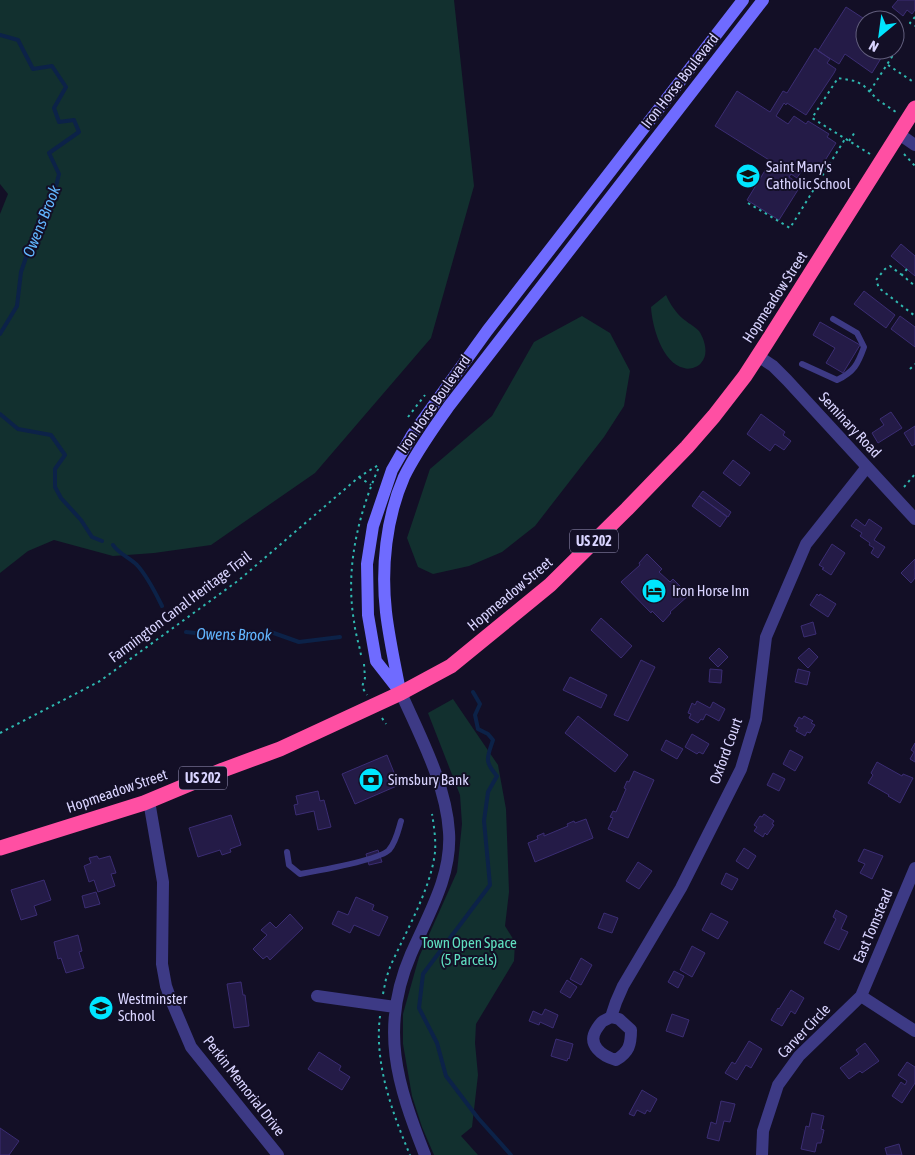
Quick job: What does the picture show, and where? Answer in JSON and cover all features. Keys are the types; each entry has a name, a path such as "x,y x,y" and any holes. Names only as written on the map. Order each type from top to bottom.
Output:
{"highway":[{"name":"Hopmeadow Street","path":"0,848 149,801 223,770 280,749 400,693 451,666 550,585 687,447 714,416 745,376 915,108"}],"street":[{"name":"Iron Horse Boulevard","path":"400,693 376,661 368,615 367,564 380,502 392,470 412,435 487,331 743,0"},
{"name":"Iron Horse Boulevard","path":"400,693 386,612 384,580 386,542 393,512 405,476 424,442 448,406 763,0"},
{"path":"898,134 915,145"},
{"name":"Seminary Road","path":"758,356 773,366 787,380 915,519"},
{"name":"Oxford Court","path":"611,1017 623,986 681,888 741,769 756,720 766,638 806,544 866,467"},
{"path":"400,693 440,785 449,833 445,874 400,983 395,1007 393,1032 394,1049 402,1090 425,1155"},
{"name":"Perkin Memorial Drive","path":"149,801 163,882 162,964 171,1000 192,1047 278,1155"},
{"name":"East Tomstead","path":"861,996 915,868"},
{"path":"317,996 395,1007"},
{"path":"861,996 915,1031"},
{"name":"Carver Circle","path":"762,1155 763,1131 778,1085 799,1056 861,996"}],"lane":[{"path":"802,364 837,380 856,367 864,347 857,333 834,319"},
{"path":"287,852 289,865 300,874 352,864 387,852 394,844 401,821"}],"path":[{"path":"915,17 910,23 915,26"},
{"path":"870,91 890,60"},
{"path":"887,65 915,83"},
{"path":"870,154 812,118 838,78 854,82 870,91 878,100 896,112"},
{"path":"849,141 855,132"},
{"path":"748,203 790,228 845,138"},
{"path":"904,154 915,166"},
{"path":"915,286 890,266 876,280 879,288 915,316"},
{"path":"902,275 907,269"},
{"path":"910,369 915,364"},
{"path":"904,487 915,474"},
{"name":"Farmington Canal Heritage Trail","path":"0,733 100,681 239,580 359,477 371,485"}],"green space":[{"path":"0,0 454,0 474,186 431,338 315,473 211,545 154,553 113,556 54,540 28,551 0,573 0,214 8,194 0,184"},
{"path":"666,295 678,314 699,331 703,339 705,356 696,367 686,369 676,365 664,352 660,343 653,324 651,307"},
{"path":"582,316 610,333 630,371 624,406 604,437 535,526 502,552 469,566 433,574 418,567 407,538 430,469 492,416 534,342"},
{"name":"Town Open Space (5 Parcels)","path":"453,699 498,765 506,809 509,892 505,926 515,942 514,961 476,1024 475,1043 478,1075 472,1127 461,1136 478,1155 434,1155 412,1096 403,1044 403,1014 419,957 457,872 462,824 460,795 428,713"}],"building":[{"path":"898,0 915,0 915,10 912,14 907,10 905,13 905,10 896,10 892,7"},
{"path":"846,7 855,13 855,60 880,60 872,73 845,54 839,64 818,51"},
{"path":"815,48 830,59 827,63 836,69 834,73 806,115 784,103 776,116 788,124 794,116 806,124 808,121 829,134 827,137 836,143 819,170 807,162 797,178 791,174 789,177 801,185 779,220 747,200 769,164 783,173 785,170 715,126 737,91 770,112 783,91 787,93"},
{"path":"901,244 915,256 915,276 891,256"},
{"path":"864,291 895,315 886,328 854,304"},
{"path":"900,316 915,327 915,347 891,329"},
{"path":"820,322 860,345 843,373 826,363 835,348 813,335"},
{"path":"891,412 902,428 878,443 872,433 884,425 880,419"},
{"path":"761,414 785,432 783,435 791,441 784,450 775,444 770,451 747,434"},
{"path":"915,426 915,444 912,446 904,433"},
{"path":"733,460 750,473 740,486 723,473"},
{"path":"703,491 731,512 728,517 699,496"},
{"path":"699,496 727,517 720,527 692,506"},
{"path":"856,519 865,526 869,519 882,528 874,540 885,547 878,558 871,553 874,548 869,545 870,543 860,536 862,533 851,526"},
{"path":"832,544 845,553 831,575 819,565"},
{"path":"647,554 662,569 659,572 670,582 673,579 689,595 670,612 663,622 652,611 651,613 621,582 640,565 639,563"},
{"path":"915,559 915,578 911,583 901,573"},
{"path":"817,594 836,604 828,617 810,605"},
{"path":"601,618 632,646 621,658 591,630"},
{"path":"813,622 816,634 804,637 801,626"},
{"path":"719,648 728,657 718,667 709,658"},
{"path":"809,648 818,657 808,668 798,658"},
{"path":"641,660 655,667 628,721 614,715"},
{"path":"710,669 722,670 721,683 709,682"},
{"path":"798,669 810,672 807,685 795,682"},
{"path":"570,677 607,695 601,708 563,690"},
{"path":"697,701 710,708 713,702 725,709 719,721 706,714 703,720 701,719 698,723 689,718 691,714 688,713 692,703 695,705"},
{"path":"578,716 628,755 615,772 565,733"},
{"path":"804,716 813,721 811,723 815,725 810,733 807,732 805,736 796,731 798,728 794,726 799,717 802,719"},
{"path":"692,734 709,744 703,754 699,752 697,754 685,747"},
{"path":"666,740 683,749 677,759 661,750"},
{"path":"915,743 915,762 910,759 914,752 911,750"},
{"path":"790,750 803,757 795,771 783,764"},
{"name":"Simsbury Bank","path":"387,755 399,785 355,804 342,774"},
{"path":"877,762 902,776 903,774 913,778 900,803 868,783"},
{"path":"634,771 654,780 628,838 608,829 613,818 610,817 613,811 616,812 626,789 624,788 627,781 629,782"},
{"path":"773,773 785,779 779,791 767,785"},
{"path":"318,791 320,801 324,800 331,827 318,830 314,811 296,815 294,805 298,804 296,796"},
{"path":"764,814 774,821 772,824 774,825 767,835 765,833 763,837 754,831 757,827 754,825 760,816 762,817"},
{"path":"231,815 241,845 230,849 231,852 222,855 220,850 198,857 189,828"},
{"path":"586,819 593,838 535,862 528,843 538,839 537,836 544,833 544,836 568,826 567,824 574,821 575,823"},
{"path":"744,848 756,856 748,869 736,861"},
{"path":"864,849 883,856 872,879 860,873 865,864 858,861"},
{"path":"378,850 382,862 369,865 366,854"},
{"path":"97,856 99,859 110,856 116,873 111,874 115,886 98,892 94,880 89,882 84,866 91,863 89,858"},
{"path":"638,862 652,871 639,889 626,881"},
{"path":"726,873 738,879 732,890 721,884"},
{"path":"44,880 51,900 34,906 37,915 21,920 11,890"},
{"path":"96,892 100,904 85,908 82,896"},
{"path":"356,897 374,905 372,910 388,917 379,936 354,925 350,933 332,924 338,911 348,915"},
{"path":"836,910 847,916 841,929 848,932 839,950 824,943 836,919 833,917"},
{"path":"604,913 618,918 612,933 598,928"},
{"path":"711,913 728,922 718,939 702,930"},
{"path":"290,914 303,928 270,960 267,956 263,959 253,949 267,935 261,930 270,922 276,928"},
{"path":"78,935 82,951 79,952 84,968 66,973 61,958 58,959 54,942"},
{"path":"692,946 705,953 692,977 680,970"},
{"path":"581,958 592,965 581,985 570,979"},
{"path":"674,971 684,976 678,988 668,982"},
{"path":"567,980 577,987 570,998 560,992"},
{"path":"241,982 243,995 245,995 249,1026 234,1028 227,984"},
{"path":"791,990 804,998 795,1014 791,1011 782,1026 771,1020"},
{"path":"545,1009 558,1015 553,1028 540,1022 539,1025 529,1021 533,1011 542,1015"},
{"path":"672,1014 689,1020 683,1037 666,1031"},
{"path":"556,1039 573,1044 567,1061 551,1056"},
{"path":"749,1041 762,1049 751,1068 746,1065 737,1080 725,1073 732,1062 735,1064"},
{"path":"865,1043 879,1061 862,1073 860,1071 849,1079 840,1068 859,1054 856,1050"},
{"path":"319,1052 341,1066 339,1070 350,1077 342,1090 308,1069"},
{"path":"907,1062 915,1067 915,1083 902,1103 892,1096 901,1082 905,1085 907,1081 898,1075"},
{"path":"642,1090 657,1099 650,1112 647,1110 645,1114 637,1110 634,1116 629,1114"},
{"path":"721,1101 735,1104 730,1122 724,1121 719,1141 707,1138 711,1122 716,1124"},
{"path":"812,1113 824,1116 821,1129 824,1130 821,1143 817,1143 815,1152 801,1149 806,1126 809,1127"},
{"path":"0,1128 19,1141 9,1155 0,1155"},
{"path":"899,1144 902,1155 887,1155 885,1148"}],"waterway":[{"name":"Owens Brook","path":"0,35 18,40 33,69 52,66 66,87 54,108 59,122 74,120 79,132 49,153 59,174 53,198 41,214 21,272 17,306 0,334"},
{"name":"Owens Brook","path":"0,414 18,429 51,435 65,455 55,469 55,487 61,498 81,520 92,537 102,541"},
{"name":"Owens Brook","path":"113,545 141,570 162,606"},
{"name":"Owens Brook","path":"186,632 234,637 268,631 299,642 340,637"},
{"name":"Owens Brook","path":"473,692 480,704 475,715 478,729 488,734 493,740 489,751 488,763 497,776 488,792 484,821 490,885 423,974 419,1008 437,1043 446,1076 478,1118 511,1155"}],"place":[{"name":"Saint Mary's Catholic School","path":"748,176"},
{"name":"Iron Horse Inn","path":"654,591"},
{"name":"Simsbury Bank","path":"371,780"},
{"name":"Westminster School","path":"101,1008"}]}
